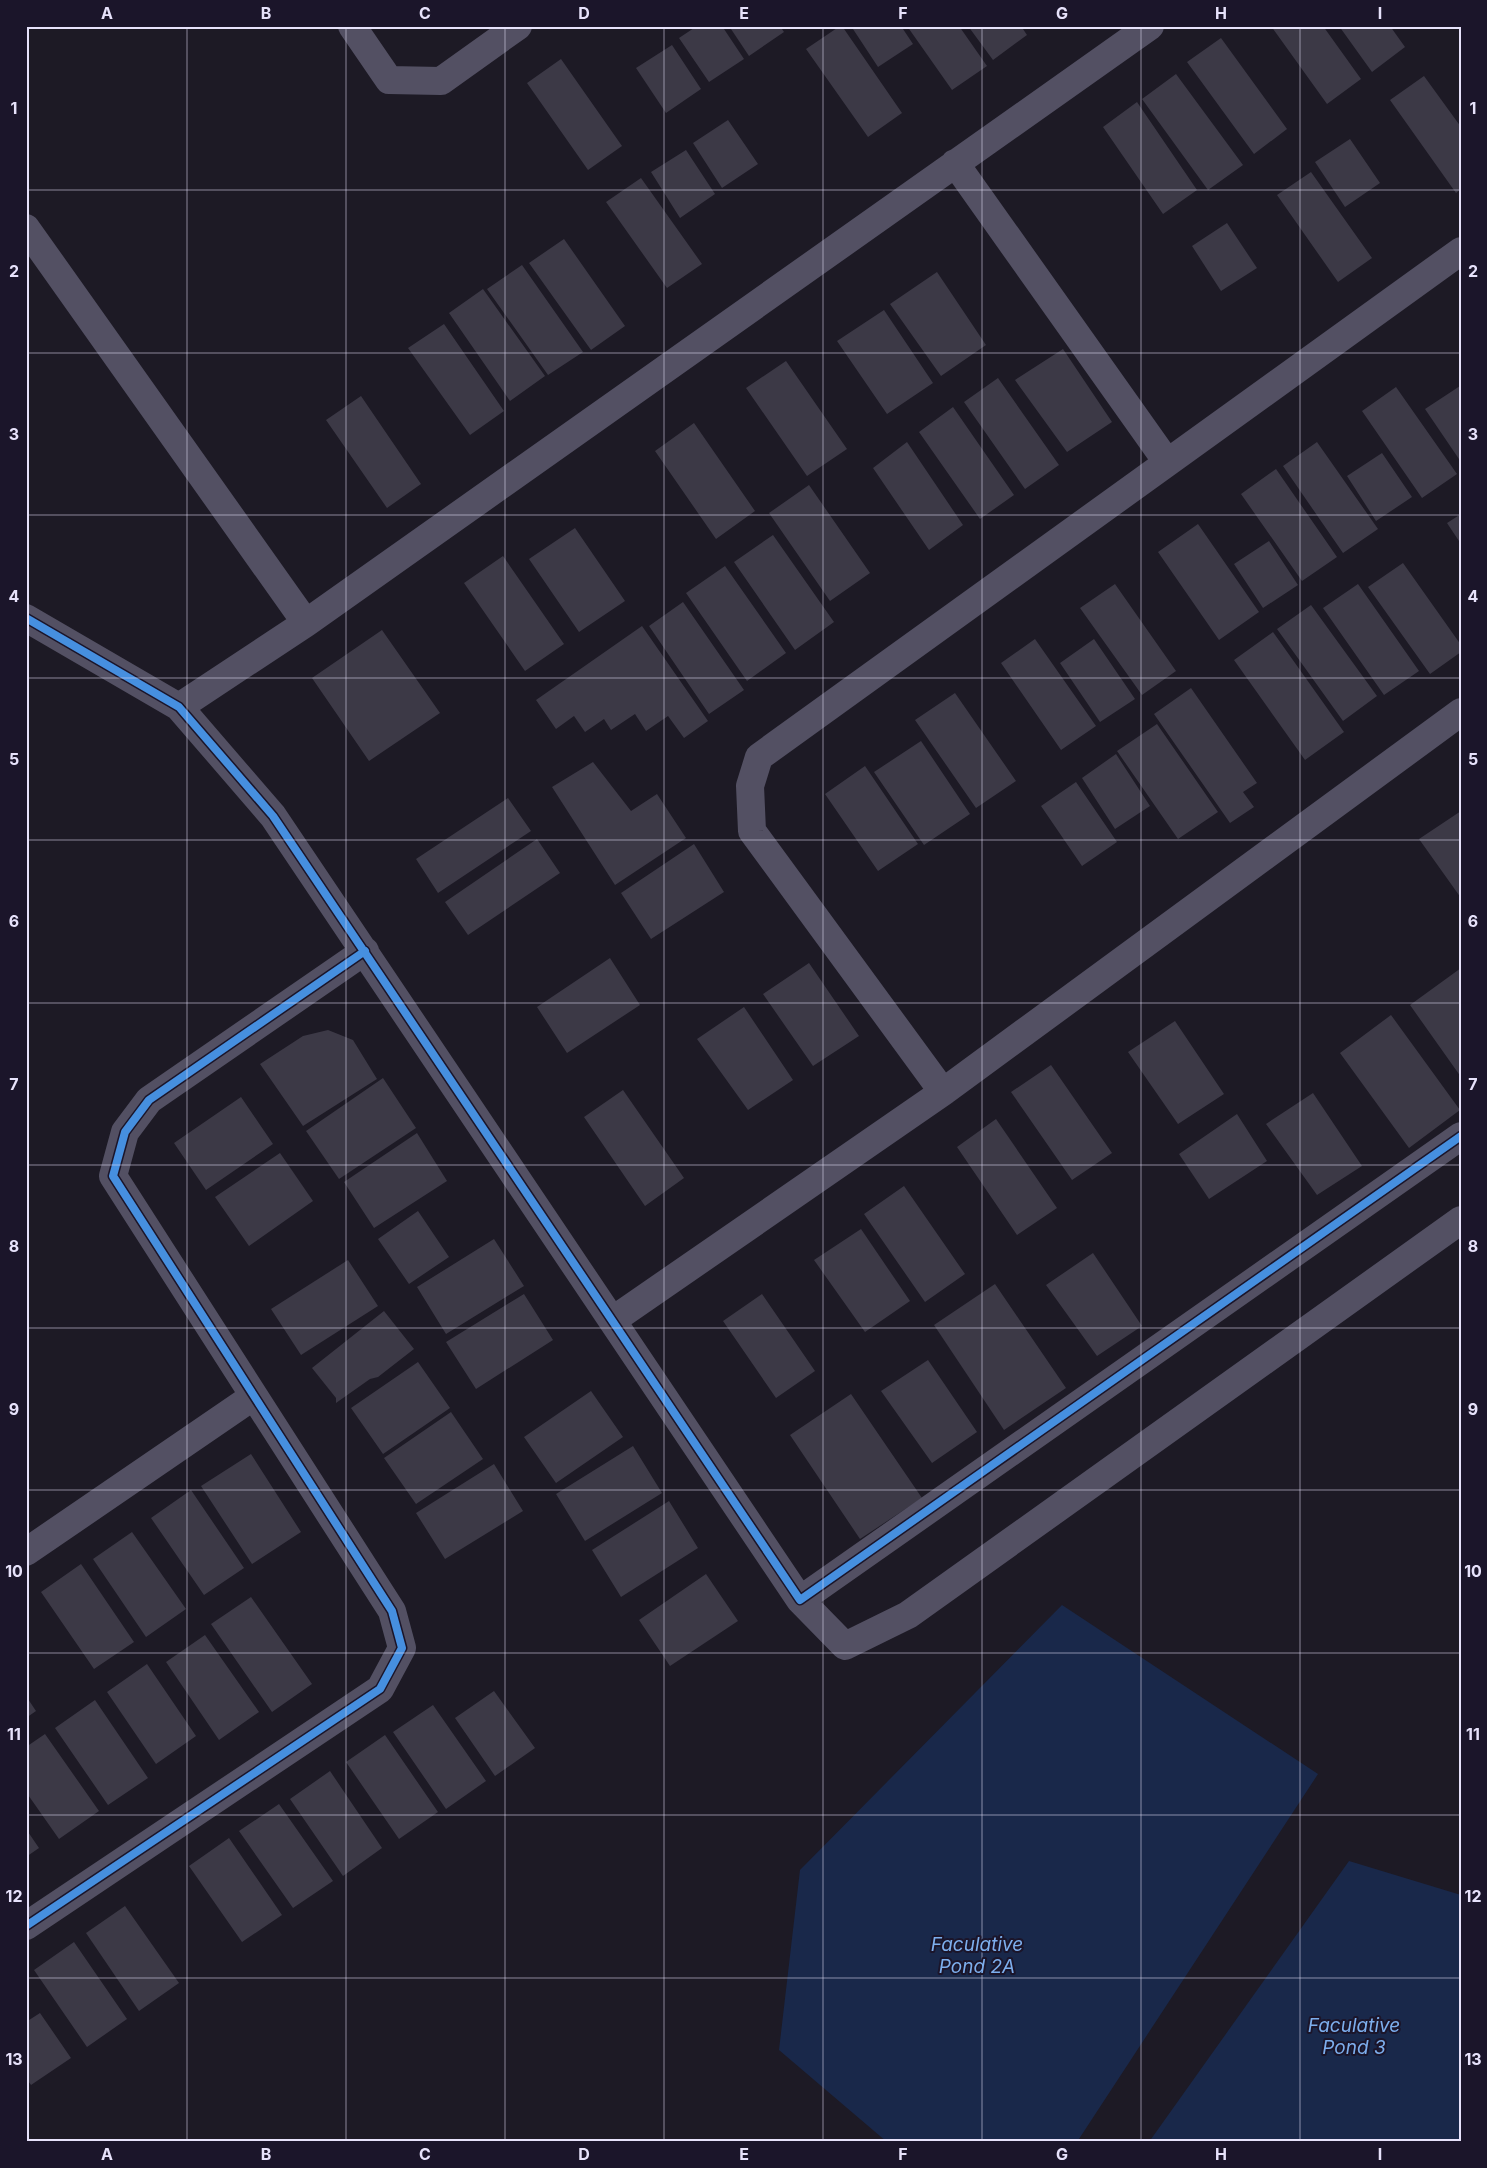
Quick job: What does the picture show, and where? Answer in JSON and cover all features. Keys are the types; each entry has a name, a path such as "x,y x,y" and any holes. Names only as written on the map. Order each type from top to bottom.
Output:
{"street":[{"path":"352,26 389,80 441,81 518,26"},
{"path":"178,707 306,623 1150,26"},
{"path":"955,164 1167,462"},
{"path":"26,228 306,623"},
{"path":"943,1092 752,831 750,786 759,757 1461,251"},
{"path":"26,618 178,707 274,816 800,1600 845,1646 908,1615 1461,1220"},
{"path":"612,1320 943,1092 1461,712"},
{"path":"26,1926 380,1689 402,1648 392,1611 113,1176 125,1132 149,1100 365,952"},
{"path":"800,1600 1461,1136"},
{"path":"26,1552 254,1396"}],"water":[{"name":"Faculative Pond 2A","path":"1062,1605 1318,1774 1077,2142 887,2142 779,2050 800,1870"},
{"name":"Faculative Pond 3","path":"1349,1861 1461,1895 1461,2142 1149,2142"}],"building":[{"path":"697,26 722,26 744,59 709,82 679,38"},
{"path":"729,26 780,26 784,32 749,56"},
{"path":"842,26 902,113 868,137 806,49"},
{"path":"851,26 901,26 913,44 878,67"},
{"path":"907,26 959,26 987,66 952,90"},
{"path":"968,26 1021,26 1027,35 993,60"},
{"path":"1271,26 1323,26 1361,79 1327,104"},
{"path":"1339,26 1390,26 1405,47 1372,72"},
{"path":"1221,38 1287,129 1254,154 1187,62"},
{"path":"672,45 701,89 666,113 636,68"},
{"path":"561,59 622,146 588,170 527,83"},
{"path":"1176,74 1243,165 1208,190 1142,99"},
{"path":"1424,76 1461,127 1461,189 1456,193 1390,100"},
{"path":"1137,102 1197,190 1163,214 1103,127"},
{"path":"728,120 758,164 722,188 693,143"},
{"path":"1350,139 1380,183 1345,207 1315,162"},
{"path":"686,150 715,194 680,218 651,172"},
{"path":"1311,172 1372,258 1338,282 1277,195"},
{"path":"641,178 702,264 667,288 606,202"},
{"path":"1227,223 1257,268 1221,291 1192,246"},
{"path":"564,239 625,326 591,350 529,263"},
{"path":"522,265 583,352 548,375 487,289"},
{"path":"937,272 986,345 941,376 890,304"},
{"path":"483,289 545,376 510,401 449,313"},
{"path":"884,310 933,383 887,414 837,341"},
{"path":"444,324 504,411 470,435 408,348"},
{"path":"1063,349 1112,422 1067,452 1015,380"},
{"path":"786,361 847,449 807,476 746,388"},
{"path":"998,378 1059,465 1025,489 964,402"},
{"path":"1396,387 1457,474 1422,498 1362,411"},
{"path":"1461,387 1461,462 1425,409"},
{"path":"361,396 421,484 387,508 326,420"},
{"path":"953,407 1014,495 980,519 919,432"},
{"path":"694,423 755,511 716,539 655,451"},
{"path":"907,442 963,525 929,550 873,468"},
{"path":"1317,442 1378,529 1343,553 1283,466"},
{"path":"1382,453 1412,497 1376,521 1347,476"},
{"path":"1276,469 1337,557 1302,581 1241,494"},
{"path":"809,485 870,573 830,601 769,513"},
{"path":"1461,514 1461,544 1447,523"},
{"path":"1198,524 1259,612 1219,640 1158,552"},
{"path":"575,528 625,601 579,632 529,559"},
{"path":"773,535 834,622 795,650 734,562"},
{"path":"1269,541 1298,585 1263,608 1234,564"},
{"path":"503,556 564,644 525,671 464,583"},
{"path":"1403,563 1461,645 1461,652 1430,674 1368,587"},
{"path":"725,566 786,653 747,681 686,593"},
{"path":"1115,584 1176,671 1142,695 1080,608"},
{"path":"1358,584 1419,671 1384,695 1323,608"},
{"path":"683,602 744,690 709,714 649,626"},
{"path":"1311,605 1377,696 1343,721 1277,629"},
{"path":"642,626 708,721 684,738 668,716 646,731 635,714 611,730 604,719 585,732 574,716 556,729 536,700"},
{"path":"382,630 440,713 369,761 312,678"},
{"path":"1273,632 1344,732 1305,760 1234,660"},
{"path":"1035,639 1096,726 1061,750 1001,663"},
{"path":"1094,639 1135,699 1100,722 1060,663"},
{"path":"1191,688 1257,783 1243,792 1254,807 1230,823 1154,714"},
{"path":"955,693 1016,781 976,808 915,720"},
{"path":"1157,724 1218,812 1178,839 1117,751"},
{"path":"921,741 970,814 924,845 874,772"},
{"path":"1116,754 1150,806 1115,829 1082,778"},
{"path":"593,762 631,811 657,794 686,838 615,885 552,787"},
{"path":"865,766 918,844 878,871 825,794"},
{"path":"1076,782 1117,842 1082,866 1041,806"},
{"path":"508,798 531,831 438,893 416,859"},
{"path":"1461,811 1461,898 1419,839"},
{"path":"537,839 560,873 468,935 445,902"},
{"path":"694,844 724,892 651,939 621,893"},
{"path":"610,958 640,1005 567,1053 537,1007"},
{"path":"809,963 859,1036 813,1066 763,994"},
{"path":"1461,968 1461,1077 1410,1005"},
{"path":"744,1007 793,1080 748,1110 697,1039"},
{"path":"1391,1015 1460,1110 1409,1148 1340,1053"},
{"path":"1175,1021 1224,1094 1178,1124 1128,1052"},
{"path":"328,1030 353,1040 377,1079 303,1126 260,1064 303,1036"},
{"path":"1051,1065 1112,1153 1072,1180 1011,1092"},
{"path":"383,1078 416,1128 339,1179 306,1131"},
{"path":"623,1090 684,1178 645,1206 584,1117"},
{"path":"1313,1093 1362,1166 1317,1195 1266,1124"},
{"path":"241,1097 273,1144 206,1190 174,1143"},
{"path":"1237,1114 1267,1161 1209,1199 1179,1154"},
{"path":"996,1119 1057,1208 1017,1235 957,1147"},
{"path":"417,1133 447,1181 374,1228 344,1182"},
{"path":"280,1153 313,1201 249,1246 215,1197"},
{"path":"904,1186 965,1274 925,1302 864,1214"},
{"path":"418,1211 449,1257 409,1284 378,1239"},
{"path":"861,1229 910,1301 865,1332 814,1260"},
{"path":"494,1239 524,1286 446,1334 417,1287"},
{"path":"1093,1253 1142,1326 1097,1356 1046,1285"},
{"path":"348,1260 378,1306 301,1355 271,1309"},
{"path":"995,1284 1066,1388 1004,1430 934,1325"},
{"path":"524,1294 553,1340 476,1389 446,1342"},
{"path":"762,1294 815,1371 776,1398 723,1321"},
{"path":"384,1311 414,1349 378,1377 370,1379 336,1403 336,1398 312,1368"},
{"path":"928,1360 977,1432 932,1463 881,1391"},
{"path":"418,1362 450,1408 383,1454 351,1408"},
{"path":"591,1391 623,1437 556,1483 524,1437"},
{"path":"851,1394 922,1498 860,1539 790,1435"},
{"path":"451,1412 483,1459 416,1504 384,1458"},
{"path":"633,1446 662,1493 585,1541 556,1494"},
{"path":"251,1454 301,1532 252,1564 201,1486"},
{"path":"494,1464 523,1511 445,1559 416,1513"},
{"path":"191,1490 244,1568 204,1595 151,1518"},
{"path":"669,1501 698,1548 621,1597 592,1550"},
{"path":"132,1532 186,1609 146,1637 93,1559"},
{"path":"81,1564 134,1642 94,1669 41,1592"},
{"path":"706,1574 738,1621 670,1666 639,1620"},
{"path":"251,1597 312,1684 272,1712 211,1624"},
{"path":"205,1635 259,1712 219,1740 166,1662"},
{"path":"147,1664 196,1736 156,1764 107,1692"},
{"path":"494,1691 535,1748 495,1776 455,1718"},
{"path":"26,1696 36,1711 26,1718"},
{"path":"95,1700 148,1778 108,1805 55,1728"},
{"path":"433,1705 486,1781 446,1809 393,1732"},
{"path":"45,1734 99,1811 59,1839 26,1792 26,1747"},
{"path":"385,1735 438,1812 399,1839 346,1762"},
{"path":"330,1771 382,1848 343,1876 290,1799"},
{"path":"279,1804 333,1881 293,1908 239,1831"},
{"path":"26,1829 39,1848 26,1857"},
{"path":"229,1838 282,1915 242,1942 189,1866"},
{"path":"125,1906 179,1983 139,2011 86,1933"},
{"path":"74,1942 127,2019 87,2047 34,1970"},
{"path":"40,2013 71,2058 31,2085 26,2078 26,2022"}],"cycle path":[{"path":"26,618 179,707 273,816 800,1600 1461,1136"},
{"path":"26,1926 380,1689 402,1648 392,1611 113,1176 125,1132 149,1100 365,951"}]}
